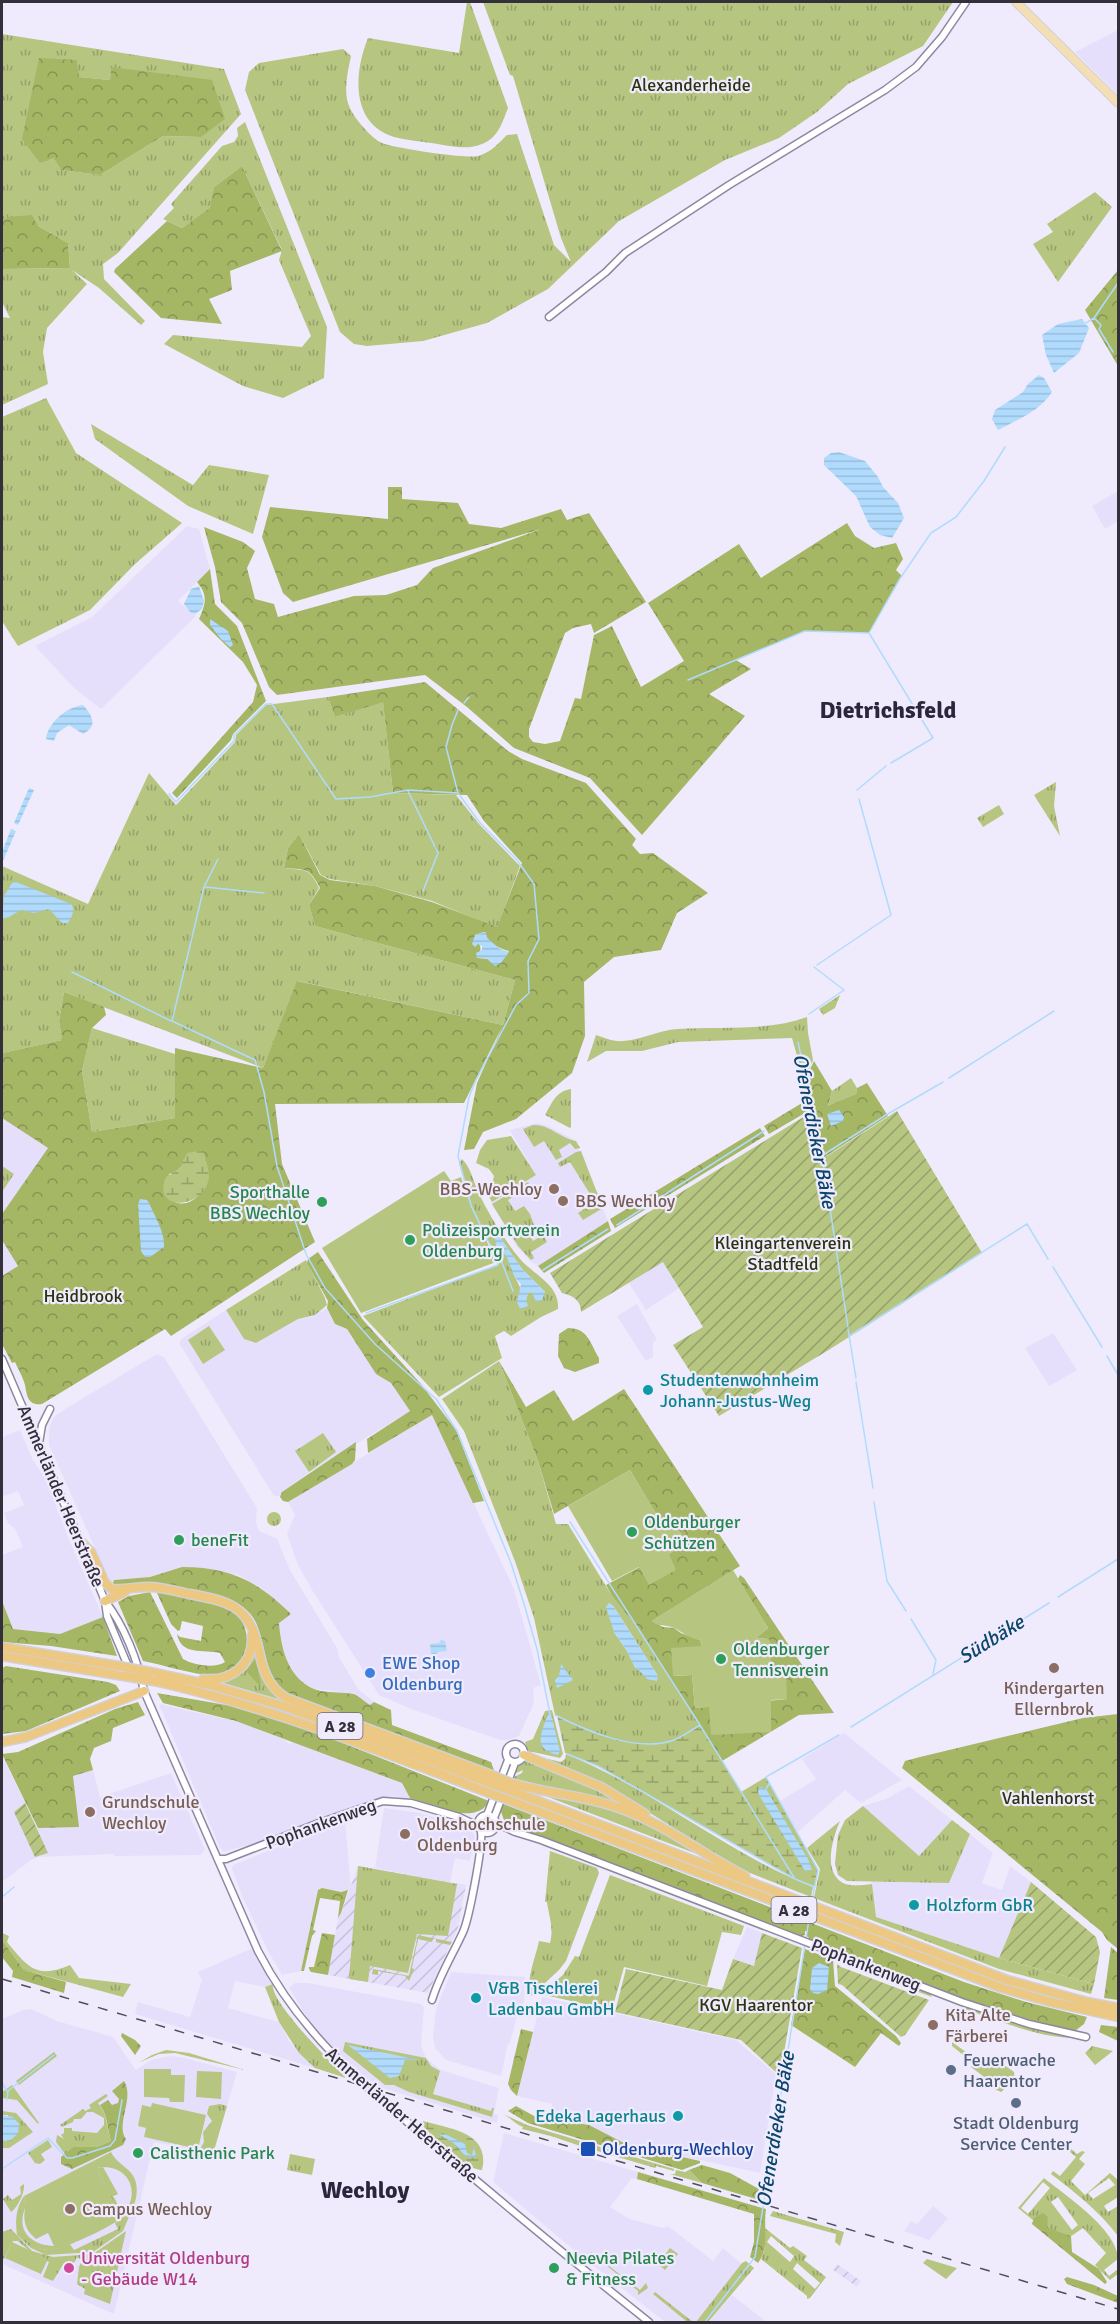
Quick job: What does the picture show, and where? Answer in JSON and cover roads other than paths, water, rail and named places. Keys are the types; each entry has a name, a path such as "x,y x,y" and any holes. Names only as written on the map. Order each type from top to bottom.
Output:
{"highway":[{"path":"81,1542 91,1552 108,1587 112,1589 160,1588 226,1602 245,1615 253,1632 267,1678 283,1696 492,1784"},
{"path":"105,1600 131,1589"},
{"path":"185,1679 218,1679 238,1671 250,1654 253,1632"},
{"name":"A 28","path":"2,1647 185,1679 306,1714 492,1784 952,1970 1002,1988 1104,2010 1119,2017"},
{"name":"A 28","path":"2,1656 154,1681 207,1693 492,1784"},
{"path":"2,1663 33,1661"},
{"path":"2,1742 26,1737 144,1691"},
{"path":"524,1755 601,1787 648,1816 651,1821"},
{"path":"509,1791 596,1801 651,1821 764,1888"},
{"name":"A 28","path":"509,1791 997,1976 1086,2006"},
{"name":"A 28","path":"1104,2010 1119,2008"}],"main road":[{"path":"1016,2 1119,103"}],"street":[{"path":"549,318 606,272 625,253 729,184 885,90 916,67 942,37 966,2"},
{"name":"Ammerländer Heerstraße","path":"2,1359 105,1600 115,1613 140,1672 144,1691 258,1951 276,1983 323,2046 359,2081 471,2177 649,2322"},
{"path":"39,1444 42,1425 50,1409"},
{"path":"481,1846 491,1832 511,1761 505,1751 512,1744 521,1746 524,1755 520,1761 511,1761"},
{"path":"432,2000 437,1981 464,1930 481,1846 479,1829 483,1816 511,1761"},
{"name":"Pophankenweg","path":"218,1859 226,1859 380,1801 404,1801 459,1817 479,1829 491,1832 515,1832"},
{"name":"Pophankenweg","path":"459,1817 483,1816 495,1820 515,1832 982,2009 1029,2024 1086,2037"}],"water":[{"path":"1082,319 1089,328 1079,353 1054,373 1046,355 1042,335 1058,324"},
{"path":"1039,375 1044,378 1052,392 1047,399 1035,410 998,430 992,419 995,410 1023,392 1028,384"},
{"path":"839,452 865,461 883,487 898,503 904,518 892,538 880,535 870,527 856,496 824,465 824,458 831,453"},
{"path":"199,586 204,601 202,609 195,614 190,612 184,604 191,589"},
{"path":"210,619 228,631 233,645 230,647 221,639 210,625"},
{"path":"83,705 92,721 88,731 83,734 69,725 57,733 54,741 46,739 50,727 64,712"},
{"path":"29,788 34,790 18,825 14,823"},
{"path":"11,829 16,831 3,861 2,852"},
{"path":"16,882 71,904 73,911 68,923 62,923 49,909 34,913 21,910 2,919 4,896 12,883"},
{"path":"486,932 487,938 500,949 509,952 501,963 495,966 486,958 477,958 476,953 482,950 482,946 478,944 475,947 472,944 475,935"},
{"path":"839,1110 844,1117 843,1121 831,1126 827,1114"},
{"path":"140,1199 147,1200 149,1203 163,1236 164,1247 150,1257 145,1257 141,1251 138,1204"},
{"path":"494,1229 522,1269 545,1292 542,1300 536,1302 532,1292 528,1293 526,1300 528,1306 520,1309 517,1302 521,1284 514,1275 505,1254 496,1246"},
{"path":"609,1603 614,1607 658,1676 657,1681 647,1679 638,1669 636,1670 614,1632 606,1607"},
{"path":"441,1640 445,1641 447,1651 438,1652 434,1656 431,1653 430,1644 439,1643"},
{"path":"561,1664 573,1680 557,1688 555,1680 559,1676"},
{"path":"548,1714 551,1714 560,1751 558,1755 544,1749 542,1745 541,1734"},
{"path":"760,1787 766,1789 808,1859 812,1870 805,1871 760,1797 758,1792"},
{"path":"819,1963 829,1967 827,1990 818,1994 813,1993 810,1989 812,1968"},
{"path":"348,2045 419,2060 405,2060 399,2076 390,2078"},
{"path":"2,2115 13,2117 19,2124 18,2133 11,2140 2,2141"},
{"path":"438,2134 447,2135 465,2144 467,2153 472,2155 474,2146 476,2157 468,2157 452,2142"}],"waterway":[{"name":"Ofenerdieker Bäke","path":"1086,323 1094,318 1118,283"},
{"path":"1094,318 1101,325 1099,329 1113,352"},
{"path":"891,763 933,738 869,633 899,580 931,533 956,517 984,481 1005,447"},
{"path":"688,680 805,631 869,633"},
{"path":"464,703 469,697"},
{"path":"169,794 176,802 234,741 234,735 266,704 272,704 336,799 370,797 408,790 458,793"},
{"path":"458,710 446,747 458,793 480,823 517,860 534,884 539,939 528,961 529,993 516,1005 475,1082 469,1097 458,1156 471,1205 489,1243 499,1255 513,1291"},
{"name":"Ofenerdieker Bäke","path":"857,790 886,766"},
{"path":"408,791 438,853 423,891"},
{"name":"Ofenerdieker Bäke","path":"817,965 891,915 859,799"},
{"path":"218,859 204,887 172,1021 255,1060 264,1092 277,1166 306,1254 325,1288 375,1344 436,1399 457,1431 511,1563 537,1649 550,1714"},
{"path":"205,887 264,893"},
{"name":"Ofenerdieker Bäke","path":"809,1014 844,990 814,967"},
{"path":"72,972 171,1021"},
{"path":"949,1078 1054,1011"},
{"name":"Ofenerdieker Bäke","path":"798,1042 822,1156 848,1327"},
{"path":"823,1155 943,1082"},
{"path":"617,1225 764,1131"},
{"path":"849,1336 1027,1224 1048,1259"},
{"path":"543,1270 608,1229"},
{"path":"366,1313 498,1265 491,1247"},
{"path":"1053,1267 1102,1347"},
{"name":"Ofenerdieker Bäke","path":"848,1329 856,1378"},
{"path":"1107,1356 1118,1375"},
{"name":"Ofenerdieker Bäke","path":"856,1382 873,1488"},
{"name":"Ofenerdieker Bäke","path":"874,1502 887,1581 906,1611"},
{"path":"570,1522 795,1879"},
{"name":"Südbäke","path":"1058,1597 1118,1559"},
{"name":"Südbäke","path":"851,1727 1049,1603"},
{"path":"911,1619 936,1660 933,1674"},
{"path":"555,1715 596,1733 642,1744 671,1741 700,1725"},
{"name":"Ofenerdieker Bäke","path":"812,1900 818,1870 766,1777 839,1735"},
{"path":"567,1754 598,1766 795,1879 815,1887"},
{"name":"Ofenerdieker Bäke","path":"766,1789 769,1784"},
{"path":"2,1897 14,1887"},
{"name":"Ofenerdieker Bäke","path":"806,1939 809,1919"},
{"name":"Ofenerdieker Bäke","path":"705,2322 755,2257 805,1944"},
{"path":"7,2100 8,2091 54,2055"},
{"path":"2,2083 7,2091"},
{"path":"2,2169 48,2138 67,2158 110,2146 115,2140 122,2100"}],"railway":[{"path":"2,1979 1118,2309"}],"place":[{"name":"BBS-Wechloy","path":"554,1189"},
{"name":"BBS Wechloy","path":"563,1201"},
{"name":"Sporthalle BBS Wechloy","path":"322,1202"},
{"name":"Polizeisportverein Oldenburg","path":"410,1240"},
{"name":"Studentenwohnheim Johann-Justus-Weg","path":"648,1390"},
{"name":"Oldenburger Schützen","path":"632,1532"},
{"name":"beneFit","path":"179,1540"},
{"name":"Oldenburger Tennisverein","path":"721,1659"},
{"name":"Kindergarten Ellernbrok","path":"1054,1668"},
{"name":"EWE Shop Oldenburg","path":"370,1673"},
{"name":"Grundschule Wechloy","path":"90,1812"},
{"name":"Volkshochschule Oldenburg","path":"405,1834"},
{"name":"Holzform GbR","path":"914,1905"},
{"name":"V&B Tischlerei Ladenbau GmbH","path":"476,1998"},
{"name":"Kita Alte Färberei","path":"933,2025"},
{"name":"Feuerwache Haarentor","path":"951,2070"},
{"name":"Stadt Oldenburg Service Center","path":"1016,2103"},
{"name":"Edeka Lagerhaus","path":"678,2116"},
{"name":"Oldenburg-Wechloy","path":"588,2149"},
{"name":"Calisthenic Park","path":"138,2153"},
{"name":"Campus Wechloy","path":"70,2209"},
{"name":"Universität Oldenburg - Gebäude W14","path":"69,2268"},
{"name":"Neevia Pilates & Fitness","path":"554,2268"}],"district":[{"name":"Dietrichsfeld","path":"888,710"},
{"name":"Wechloy","path":"365,2190"}],"park label":[{"name":"Alexanderheide","path":"691,85"},
{"name":"Kleingartenverein Stadtfeld","path":"783,1253"},
{"name":"Heidbrook","path":"83,1296"},
{"name":"Vahlenhorst","path":"1048,1798"},
{"name":"KGV Haarentor","path":"756,2005"}]}
